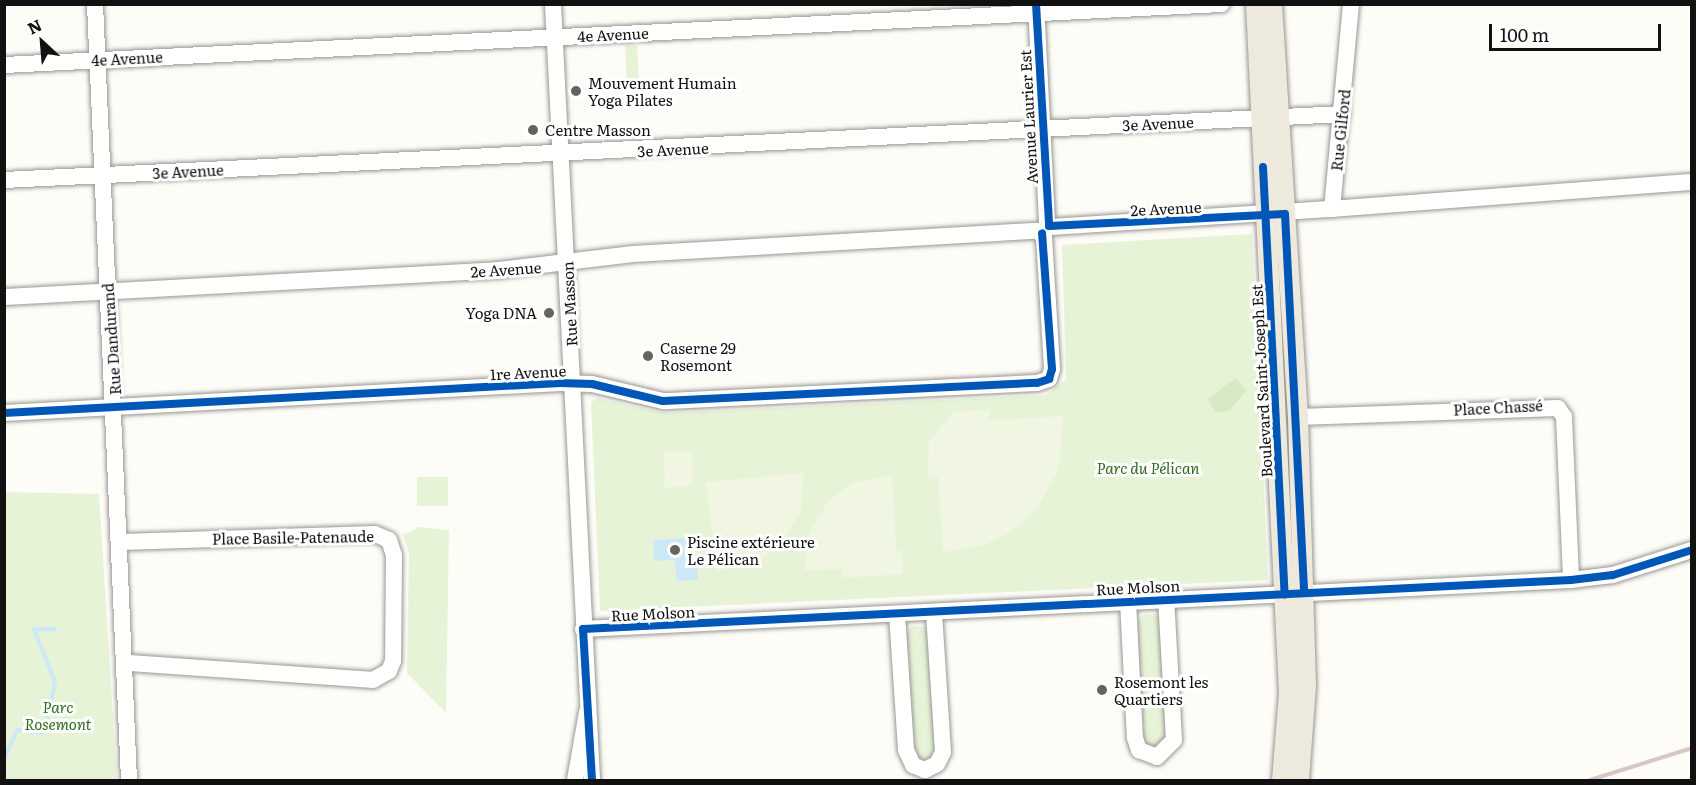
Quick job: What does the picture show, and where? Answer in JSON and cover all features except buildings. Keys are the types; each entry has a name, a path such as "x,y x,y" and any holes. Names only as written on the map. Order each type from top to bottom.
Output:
{"main road":[{"name":"Boulevard Saint-Joseph Est","path":"1256,4 1269,117 1285,214 1298,417 1294,593 1282,780"},
{"name":"Boulevard Saint-Joseph Est","path":"1272,4 1265,216 1294,593 1306,686 1299,780"}],"street":[{"name":"Rue Dandurand","path":"95,4 104,175 107,292 127,663 129,780"},
{"name":"Rue Masson","path":"553,4 592,780"},
{"name":"4e Avenue","path":"4,65 1037,9 1221,4"},
{"name":"Rue Gilford","path":"1332,209 1351,4"},
{"name":"Avenue Laurier Est","path":"1037,9 1046,230 1049,379"},
{"name":"3e Avenue","path":"4,180 1342,114"},
{"path":"1285,214 1692,182"},
{"name":"2e Avenue","path":"4,297 567,264 633,254 1285,214"},
{"name":"1re Avenue","path":"4,413 573,383 663,401 1049,379"},
{"name":"Place Chassé","path":"1298,417 1547,404 1558,408 1564,417 1571,580"},
{"name":"Place Basile-Patenaude","path":"121,542 375,534 389,540 394,555 393,661 389,671 373,680 127,663"},
{"name":"Rue Molson","path":"583,629 1571,580 1613,575 1692,550"},
{"path":"1128,601 1135,738 1139,750 1156,757 1169,752 1174,740 1166,599"},
{"path":"897,614 906,750 913,765 925,770 937,764 943,752 934,612"},
{"name":"Rue Masson","path":"575,780 587,712"}],"green space":[{"path":"637,45 639,89 627,90 625,46"},
{"name":"Parc du Pélican","path":"1252,234 1268,580 600,611 591,402 597,398 664,413 1046,395 1066,379 1062,245"},
{"path":"1236,378 1246,391 1229,411 1216,413 1207,399"},
{"path":"989,410 989,421 1063,416 1059,468 1039,506 1011,532 983,546 943,552 938,477 929,477 928,442 954,412"},
{"path":"691,451 693,486 665,487 663,452"},
{"path":"804,473 801,510 784,540 759,561 717,571 706,482"},
{"path":"892,475 896,551 902,551 903,574 843,578 842,569 804,570 809,533 828,501 852,483"},
{"path":"417,477 448,477 448,506 417,506"},
{"name":"Parc Rosemont","path":"5,492 99,494 117,780 5,780"},
{"path":"419,527 449,530 446,713 407,673 409,553 403,535"},
{"path":"1155,614 1160,619 1167,741 1160,750 1143,743 1136,624 1143,615"},
{"path":"912,626 928,627 937,749 928,762 914,758 906,633"}],"water":[{"name":"Piscine extérieure Le Pélican","path":"695,537 698,580 676,581 675,560 654,561 653,540"}],"waterway":[{"path":"4,759 17,730 41,733 46,727 55,682 34,629 55,629"}],"railway":[{"path":"1590,780 1692,748"}],"cycle path":[{"path":"1036,4 1049,226 1285,214 1304,592"},
{"path":"1263,167 1285,594"},
{"path":"4,413 560,383 592,384 663,401 1037,383 1049,379 1052,369 1042,233"},
{"path":"592,780 583,629 1571,580 1613,575 1692,550"}],"place":[{"name":"Mouvement Humain Yoga Pilates","path":"576,91"},
{"name":"Centre Masson","path":"533,130"},
{"name":"Yoga DNA","path":"549,313"},
{"name":"Caserne 29 Rosemont","path":"648,356"},
{"name":"Piscine extérieure Le Pélican","path":"675,550"},
{"name":"Rosemont les Quartiers","path":"1102,690"}]}
